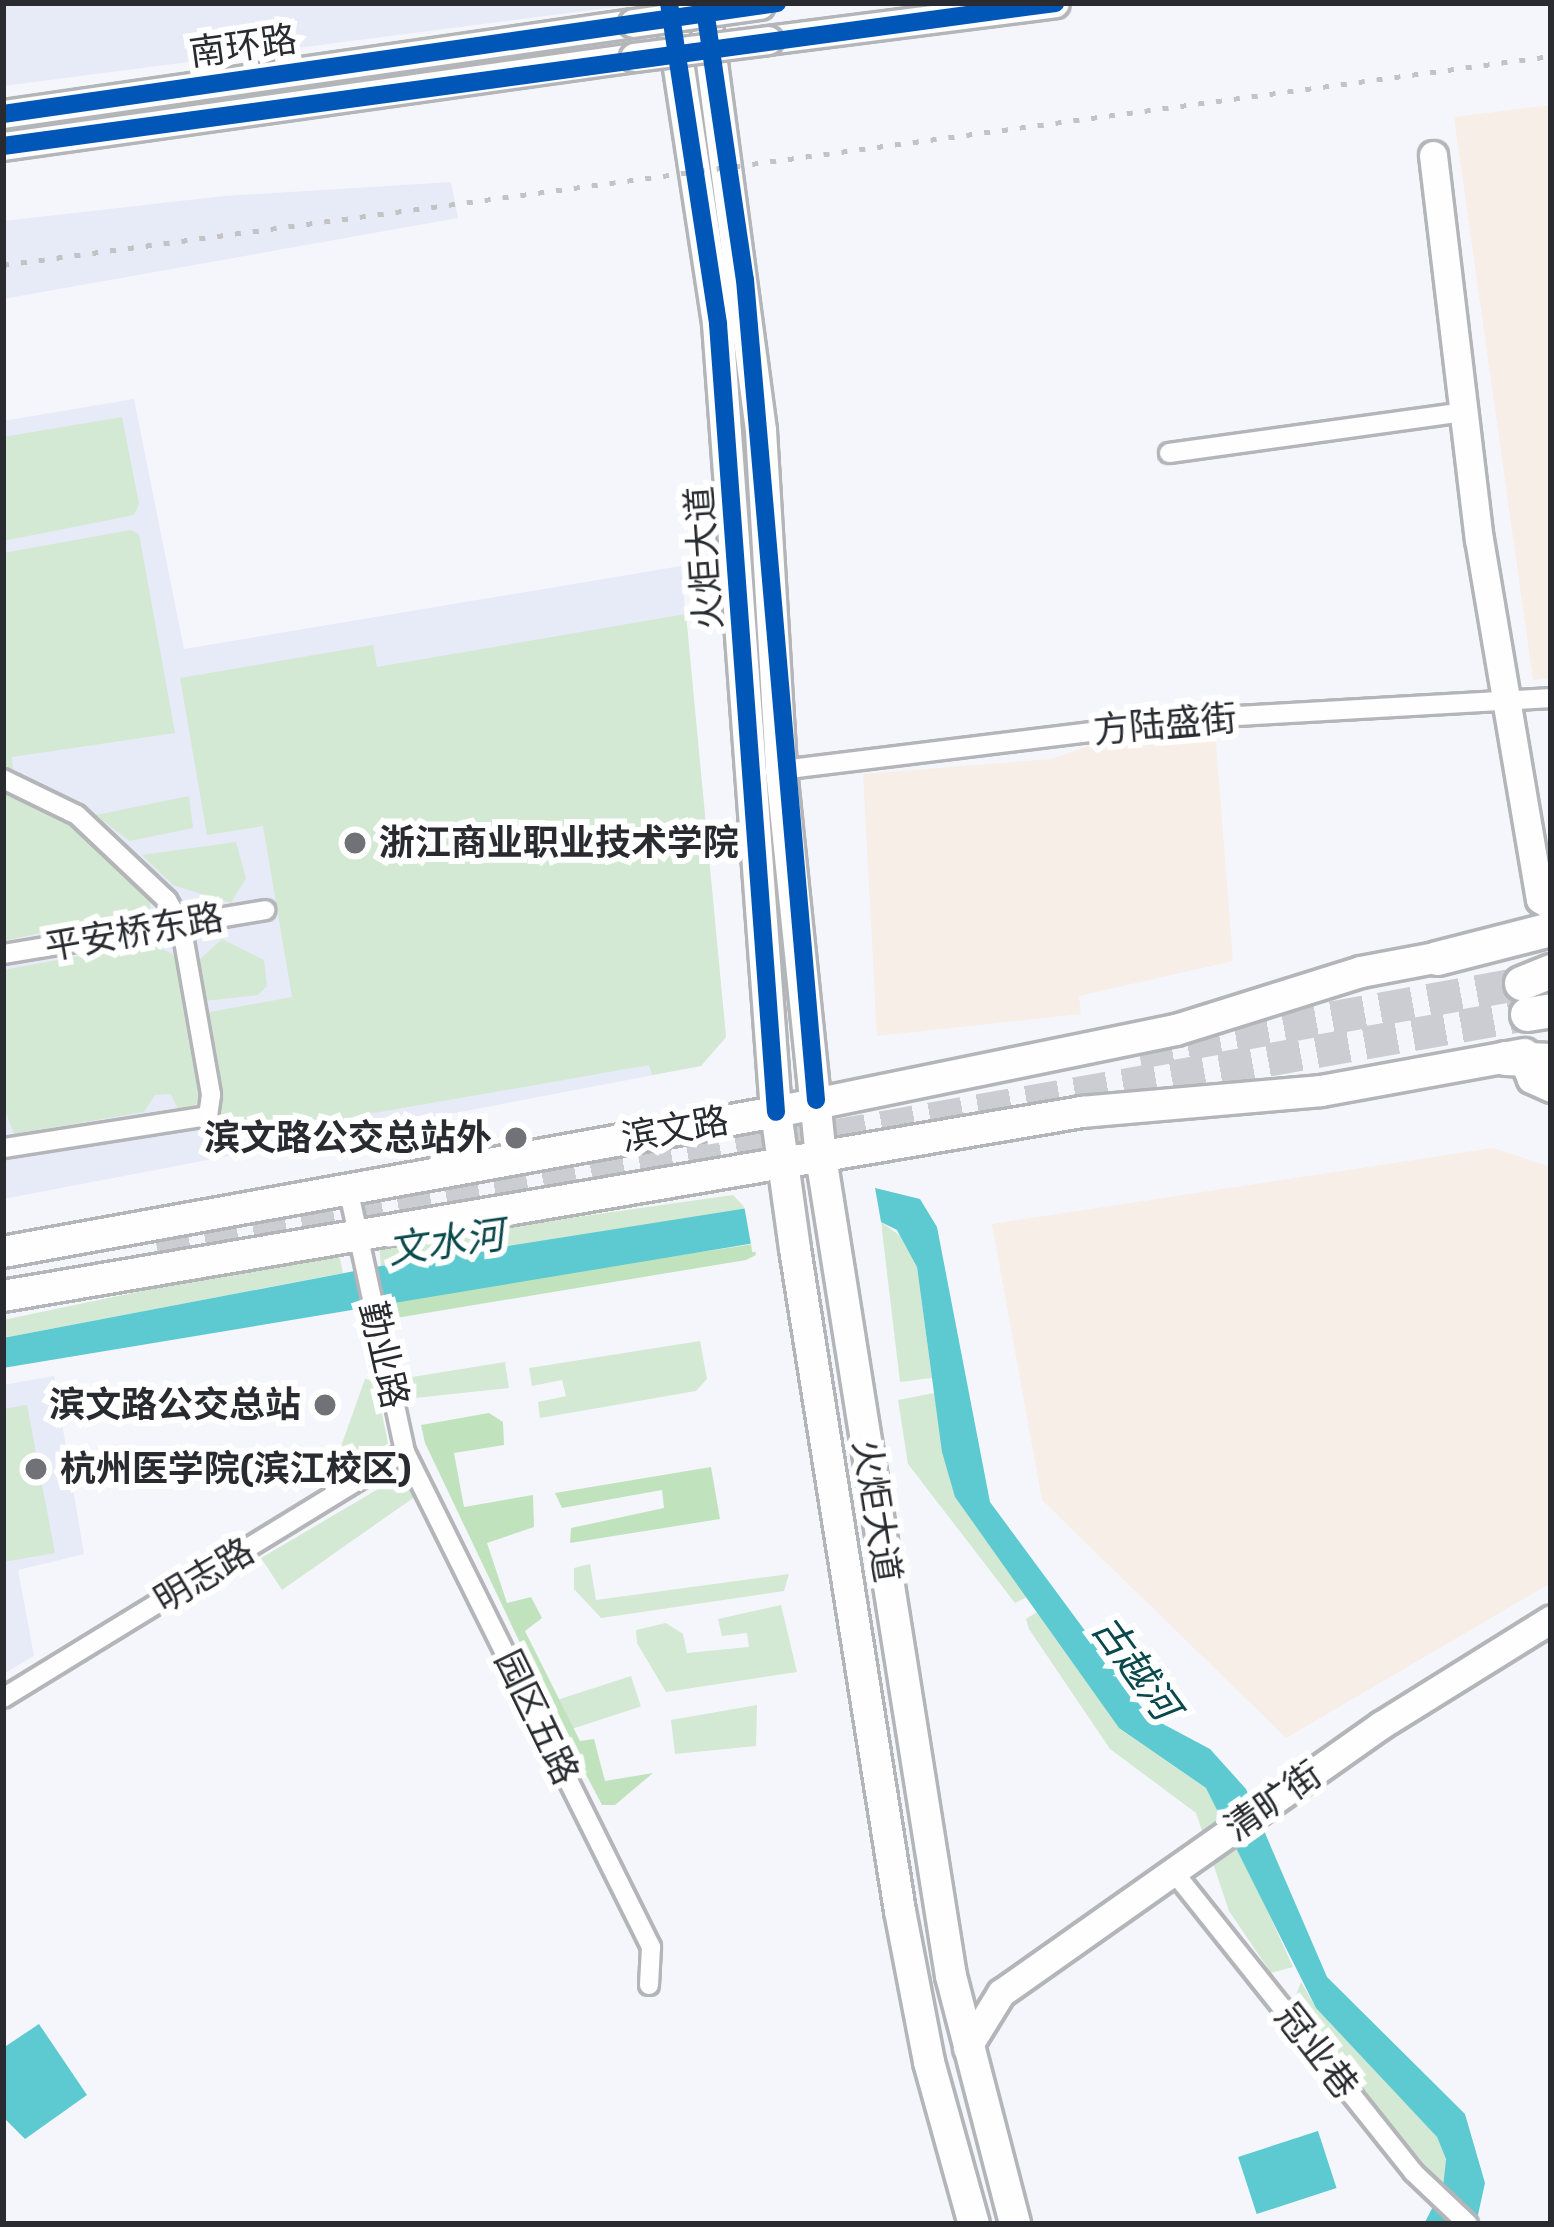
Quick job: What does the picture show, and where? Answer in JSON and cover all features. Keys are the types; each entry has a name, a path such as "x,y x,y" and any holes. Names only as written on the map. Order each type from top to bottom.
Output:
{"highway":[{"path":"1437,958 1513,938 1548,918"}],"main road":[{"name":"火炬大道","path":"669,3 718,324 776,1112 929,2062 974,2224"},
{"name":"火炬大道","path":"704,3 756,388 782,770 823,1171 951,1976 1015,2224"},
{"name":"南环路","path":"3,146 1054,3"},
{"name":"南环路","path":"3,114 768,4"},
{"path":"1433,155 1479,539 1548,918"},
{"name":"滨文路","path":"3,1252 776,1112 816,1100 1176,1030 1361,971 1437,958 1548,918"},
{"name":"滨文路","path":"3,1296 358,1244 784,1161 823,1171 1082,1112 1321,1091 1537,1060"},
{"path":"1537,1060 1531,1079 1551,1088"},
{"name":"清旷街","path":"967,2048 1001,1993 1269,1803 1551,1619"},
{"path":"890,1842 911,1831 928,1838"},
{"path":"951,1976 1001,1993"}],"street":[{"path":"1169,453 1466,412"},
{"name":"方陆盛街","path":"782,770 1204,718 1511,704 1551,698"},
{"path":"3,779 77,814 112,842 182,924 208,1116 3,1148"},
{"name":"平安桥东路","path":"3,954 266,910"},
{"name":"勤业路","path":"348,1188 406,1452"},
{"name":"明志路","path":"3,1698 406,1452"},
{"name":"园区五路","path":"406,1452 651,1947 649,1985"},
{"name":"冠业巷","path":"1173,1871 1413,2172 1468,2224"}],"shaded area":[{"path":"3,3 646,3 3,86"},
{"path":"1551,105 1551,678 1533,680 1454,117"},
{"path":"451,182 458,218 3,299 3,221 224,196"},
{"name":"浙江商业职业技术学院","path":"134,399 184,649 681,566 726,1037 701,1066 3,1199 3,421"},
{"path":"1216,742 1233,961 1079,996 1081,1014 877,1036 863,774 1051,759 1092,745"},
{"path":"1493,1148 1551,1167 1551,1583 1286,1738 1042,1500 992,1224"},
{"name":"杭州医学院(滨江校区)","path":"54,1376 84,1554 18,1570 34,1656 3,1674 3,1385"}],"green space":[{"path":"122,417 139,504 134,515 3,541 3,437"},
{"path":"131,530 139,534 175,733 12,757 13,773 3,770 3,553"},
{"path":"686,614 726,1037 701,1066 652,1075 649,1065 220,1140 199,1014 292,997 263,826 207,835 180,678 373,645 377,667"},
{"path":"3,784 72,818 151,895 150,910 3,941"},
{"path":"189,796 193,828 129,841 96,815"},
{"path":"236,842 246,878 231,903 173,885 142,855"},
{"path":"222,939 264,960 267,986 258,995 204,1001 198,961"},
{"path":"151,943 176,956 181,972 204,1086 194,1109 179,1111 171,1094 155,1095 144,1112 14,1134 3,1105 3,970"},
{"path":"733,1195 748,1211 381,1266 379,1245"},
{"path":"881,1222 909,1242 917,1267 932,1378 900,1382"},
{"path":"754,1244 756,1255 746,1260 396,1318 389,1312 387,1299"},
{"path":"338,1250 343,1273 3,1338 3,1320"},
{"path":"700,1341 707,1379 696,1391 540,1418 538,1402 566,1396 562,1380 532,1386 529,1368"},
{"path":"505,1362 509,1388 415,1398 412,1377"},
{"path":"365,1379 375,1381 388,1443 345,1479 334,1466"},
{"path":"934,1393 955,1497 1027,1597 1015,1603 908,1464 898,1400"},
{"path":"27,1405 55,1553 3,1562 3,1409"},
{"path":"489,1413 503,1422 504,1445 454,1453 464,1507 533,1495 534,1527 487,1543 507,1603 531,1597 542,1618 525,1631 580,1741 594,1739 605,1781 653,1773 615,1805 602,1805 550,1706 425,1443 421,1425"},
{"path":"711,1467 720,1519 570,1543 571,1528 664,1508 662,1490 562,1508 555,1493"},
{"path":"402,1475 416,1496 282,1590 261,1558"},
{"path":"590,1564 596,1600 789,1574 784,1591 601,1618 574,1589 574,1568"},
{"path":"781,1605 797,1672 666,1692 637,1643 636,1630 666,1623 683,1634 687,1653 749,1647 747,1633 722,1636 718,1619"},
{"path":"1037,1612 1119,1728 1206,1788 1220,1807 1293,1967 1271,1973 1229,1911 1196,1813 1110,1749 1029,1629 1026,1619"},
{"path":"631,1676 641,1706 568,1730 558,1700"},
{"path":"757,1705 756,1746 675,1754 671,1720"},
{"path":"1301,1982 1316,2008 1437,2137 1446,2159 1443,2187 1293,2003"}],"water":[{"path":"875,1188 920,1199 937,1227 990,1502 1148,1716 1210,1749 1246,1789 1327,1977 1465,2114 1485,2183 1476,2224 1424,2224 1443,2187 1446,2159 1437,2137 1316,2008 1206,1788 1119,1728 955,1497 942,1452 917,1267 897,1230 881,1222 3,1368 3,1338 381,1266"},
{"path":"39,2024 87,2095 25,2139 3,2117 3,2048"},
{"path":"1318,2131 1337,2188 1257,2214 1238,2157"}],"pier":[{"path":"874,1182 882,1229 752,1252 744,1205"}],"tunnel":[{"path":"1139,1052 1521,983"},
{"path":"158,1254 1527,1014"}],"railway":[{"path":"3,265 1551,56"}],"cycle path":[{"path":"669,3 718,324 776,1112"},
{"path":"704,3 745,280 816,1100"},
{"path":"3,114 777,3"},
{"path":"3,146 1055,3"}],"place":[{"name":"浙江商业职业技术学院","path":"355,843"},
{"name":"滨文路公交总站外","path":"516,1138"},
{"name":"滨文路公交总站","path":"325,1405"},
{"name":"杭州医学院(滨江校区)","path":"36,1469"}],"water label":[{"name":"文水河","path":"446,1243"},
{"name":"古越河","path":"1135,1668"}]}
